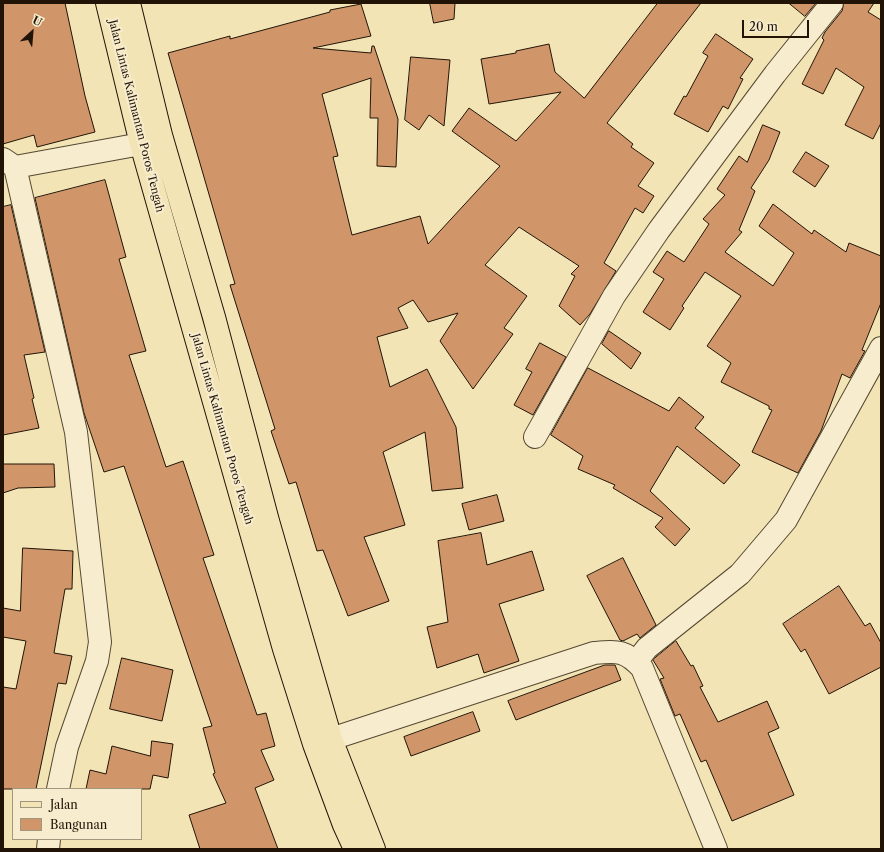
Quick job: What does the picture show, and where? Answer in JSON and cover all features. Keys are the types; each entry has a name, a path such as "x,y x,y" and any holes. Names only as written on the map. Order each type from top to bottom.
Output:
{"main road":[{"name":"Jalan Lintas Kalimantan Poros Tengah","path":"107,3 141,144 284,649 314,744 355,849"},
{"name":"Jalan Lintas Kalimantan Poros Tengah","path":"129,3 161,135 214,317 268,522 331,739 374,849"}],"street":[{"path":"535,437 614,296 659,230 775,74 832,3"},
{"path":"58,788 67,747 97,661 100,642 76,432 9,163 141,144"},
{"path":"636,662 646,648 740,574 786,520 881,348"},
{"path":"331,739 594,653 615,651 631,657 642,668 716,849"}],"building":[{"path":"3,3 65,3 85,96 95,132 37,147 34,135 3,144"},
{"path":"430,3 455,3 454,19 434,23"},
{"path":"658,3 701,3 607,123 633,144 631,147 654,163 638,186 654,196 643,213 635,208 604,263 616,271 590,314 580,325 559,306 575,276 571,274 579,266 519,227 485,265 527,296 504,328 513,334 473,389 440,341 458,313 428,322 413,300 398,308 408,328 377,337 390,387 427,369 456,427 463,488 432,491 425,432 383,452 405,525 364,537 389,601 348,616 323,550 317,551 296,482 289,484 271,431 275,429 230,285 235,284 168,53 230,36 230,39 330,12 330,10 361,4 371,36 313,48 371,53 372,46 374,46 398,119 396,167 377,166 378,118 370,118 371,78 322,94 338,156 333,157 352,235 420,216 428,244 500,166 452,131 469,108 516,141 561,92 489,104 481,59 516,53 516,51 549,44 555,72 584,98"},
{"path":"789,3 816,3 805,16"},
{"path":"844,3 874,3 868,12 881,20 881,123 873,139 845,125 864,87 836,68 823,94 802,84 824,40 822,38 825,32 842,11"},
{"path":"716,34 753,59 740,78 743,79 728,109 723,106 708,132 674,114 684,96 686,97 708,56 703,53"},
{"path":"411,57 450,60 444,126 429,115 419,130 405,120"},
{"path":"763,125 780,132 769,160 751,188 755,191 739,230 742,232 725,252 773,286 794,253 759,226 773,204 812,234 814,230 846,252 849,243 881,256 881,303 862,350 865,351 850,378 842,374 821,431 798,473 752,452 772,410 769,409 769,406 721,382 731,363 707,346 741,296 705,272 682,306 684,308 670,330 643,312 664,279 653,272 667,251 684,262 709,224 703,219 725,195 717,189 739,156 747,162"},
{"path":"806,152 829,166 815,187 793,172"},
{"path":"105,180 126,257 119,259 146,351 129,355 166,467 183,461 214,555 203,558 257,715 266,713 275,746 261,750 274,780 255,788 278,849 200,849 189,815 226,803 213,774 215,773 203,728 212,726 124,466 104,472 84,413 35,198"},
{"path":"11,205 45,352 24,355 39,428 3,435 3,207"},
{"path":"609,331 641,353 631,369 602,344"},
{"path":"540,343 566,357 533,415 514,405 532,372 526,369"},
{"path":"588,368 669,411 679,397 704,417 695,428 740,465 724,484 677,446 650,491 690,529 675,546 655,527 663,518 613,488 615,485 578,469 583,456 551,435"},
{"path":"3,464 54,464 55,487 18,488 3,493"},
{"path":"497,495 504,521 469,530 462,504"},
{"path":"481,533 487,565 532,551 544,590 499,604 519,661 484,673 478,654 437,668 427,627 448,622 438,541"},
{"path":"23,548 73,551 72,589 65,589 54,653 72,656 66,684 58,683 36,788 3,789 3,687 16,689 26,641 3,637 3,608 20,611"},
{"path":"623,558 656,625 640,638 637,634 623,641 620,640 587,576"},
{"path":"839,586 865,626 870,623 881,643 881,667 829,694 805,649 801,652 783,624"},
{"path":"676,641 691,666 693,665 703,686 700,687 718,722 767,701 779,728 768,733 794,795 732,821 706,760 701,762 680,714 675,716 660,679 664,678 653,660"},
{"path":"122,658 173,670 162,721 110,709"},
{"path":"605,665 615,665 621,680 516,720 508,701"},
{"path":"473,712 480,731 411,756 404,737"},
{"path":"152,741 173,744 168,778 153,775 150,789 86,788 90,770 106,774 112,746 150,756"}]}
